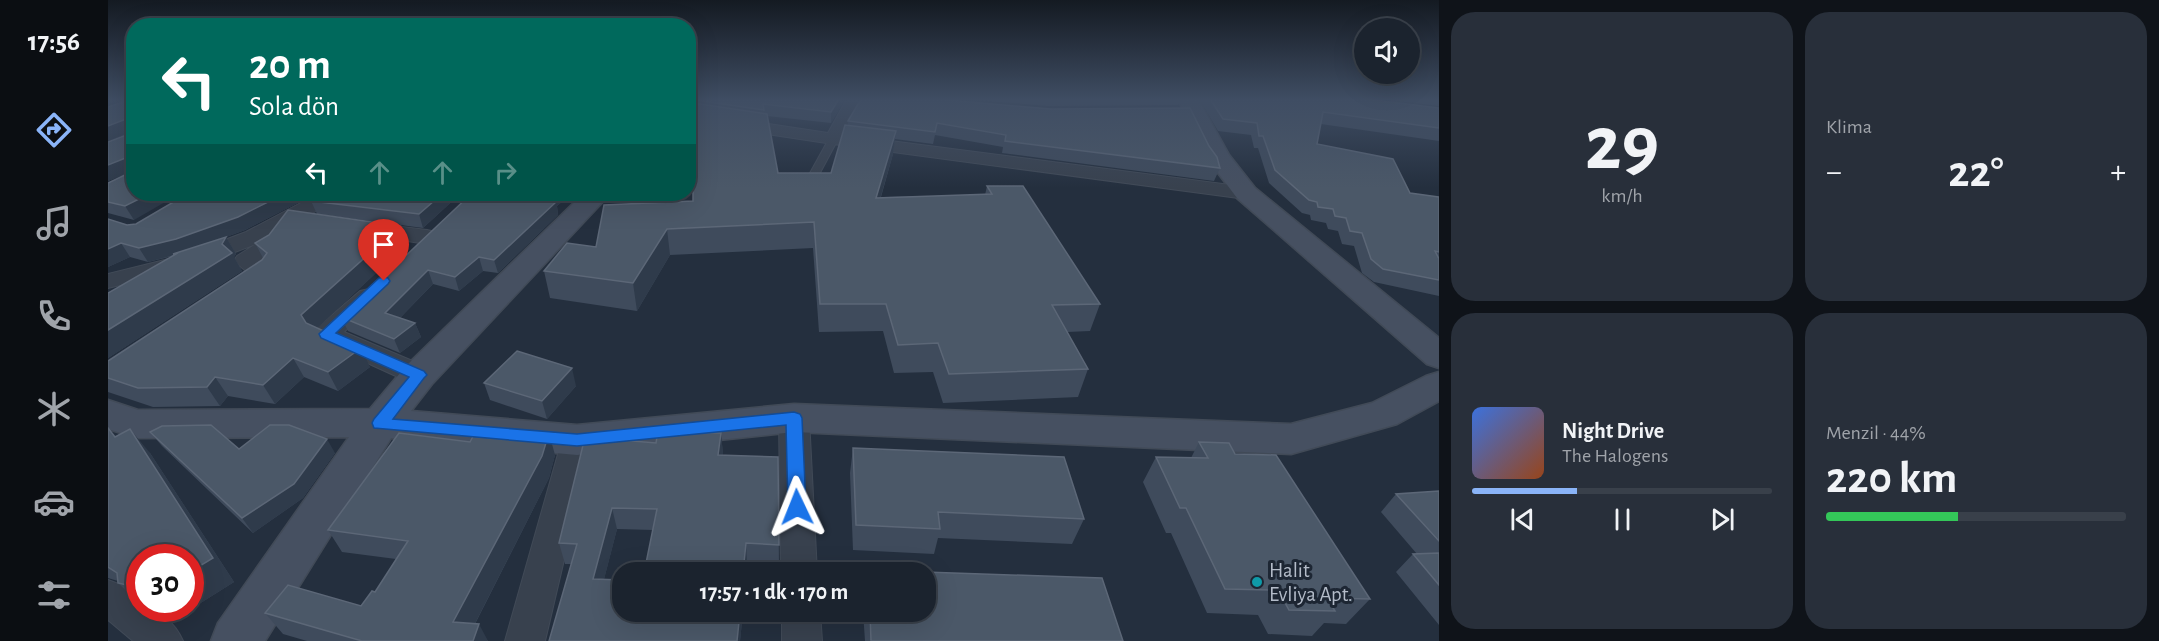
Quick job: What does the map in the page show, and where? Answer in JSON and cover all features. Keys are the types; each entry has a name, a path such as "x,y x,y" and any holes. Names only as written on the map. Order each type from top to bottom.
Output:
{"street":[{"path":"767,129 1246,193"},
{"path":"833,139 839,129"},
{"path":"1198,129 1246,193 1439,356"},
{"path":"108,281 193,260 254,237 319,201"},
{"path":"236,641 380,423 419,375 590,201"},
{"path":"289,218 323,223"},
{"path":"221,299 262,271 245,261 268,246 289,218"},
{"path":"346,226 419,245 444,222"},
{"path":"387,278 355,310 326,334 419,375"},
{"path":"118,427 380,423 577,440 794,418 1291,439 1383,414 1439,385"},
{"path":"794,418 800,562"},
{"path":"525,641 577,440"},
{"path":"108,597 163,641"},
{"path":"801,622 802,641"}],"lane":[{"path":"809,184 833,139"}],"building":[{"path":"696,129 770,129 778,173 831,173 844,129 896,131 876,198 992,194 987,186 1023,186 1100,304 1052,305 1088,369 949,374 938,343 898,345 886,304 820,304 814,222 667,229 633,283 544,271 567,243 596,247 604,205 696,201"},
{"path":"911,129 936,129 935,132"},
{"path":"971,129 1200,129 1217,157 1220,168 1005,141 1006,135"},
{"path":"1258,129 1320,129 1317,144 1393,159 1410,193 1439,197 1439,252 1435,251 1439,259 1439,280 1383,269 1371,259 1362,233 1350,231 1346,218 1335,216 1333,209 1318,207 1317,202 1309,200 1275,170 1263,136 1259,136"},
{"path":"126,135 126,158 108,165 108,142"},
{"path":"126,174 126,201 135,201 125,206 108,202 108,183"},
{"path":"175,201 270,201 238,217 176,239 139,248 121,243 108,249 108,219 127,225 136,224"},
{"path":"311,201 434,201 419,214"},
{"path":"464,201 556,202 494,260 479,257 455,277 428,270 385,313 415,323 394,339 341,317"},
{"path":"288,210 400,226 301,315 306,323 361,348 328,372 293,358 263,385 215,377 207,387 138,388 108,378 108,361 262,260 267,253 255,243 269,235"},
{"path":"226,237 222,244 232,253 108,330 108,293 176,254 173,254"},
{"path":"517,351 572,368 542,401 484,383"},
{"path":"211,425 239,449 270,425 289,425 327,439 294,484 242,518 150,432 162,426"},
{"path":"478,427 549,433 542,456 453,622 479,624 473,641 362,641 265,613 288,585 361,606 372,591 375,592 408,541 328,530 399,433 470,442"},
{"path":"108,428 115,437 130,429 204,544 126,544 126,585 118,583 117,573 108,567"},
{"path":"658,431 721,433 718,455 778,457 779,545 746,543 744,562 646,562 657,509 612,508 593,579 612,580 612,622 739,622 737,641 549,641 577,544 559,543 585,437 656,443"},
{"name":"Halit Evliya Apt.","path":"1199,442 1229,443 1235,454 1276,455 1370,599 1327,598 1335,611 1289,610 1278,590 1225,589 1186,508 1180,508 1156,457 1208,458"},
{"path":"853,448 1064,457 1084,519 938,512 940,529 856,525"},
{"path":"1439,491 1439,541 1396,494"},
{"path":"204,544 213,558 204,563"},
{"path":"1439,553 1439,585 1413,554"},
{"path":"936,572 1102,578 1123,641 871,641 870,622 936,622"}],"place":[{"name":"Halit Evliya Apt.","path":"1257,582"}],"route":[{"path":"384,281 355,310 326,334 419,375 380,423 577,440 794,418 797,507"}]}
